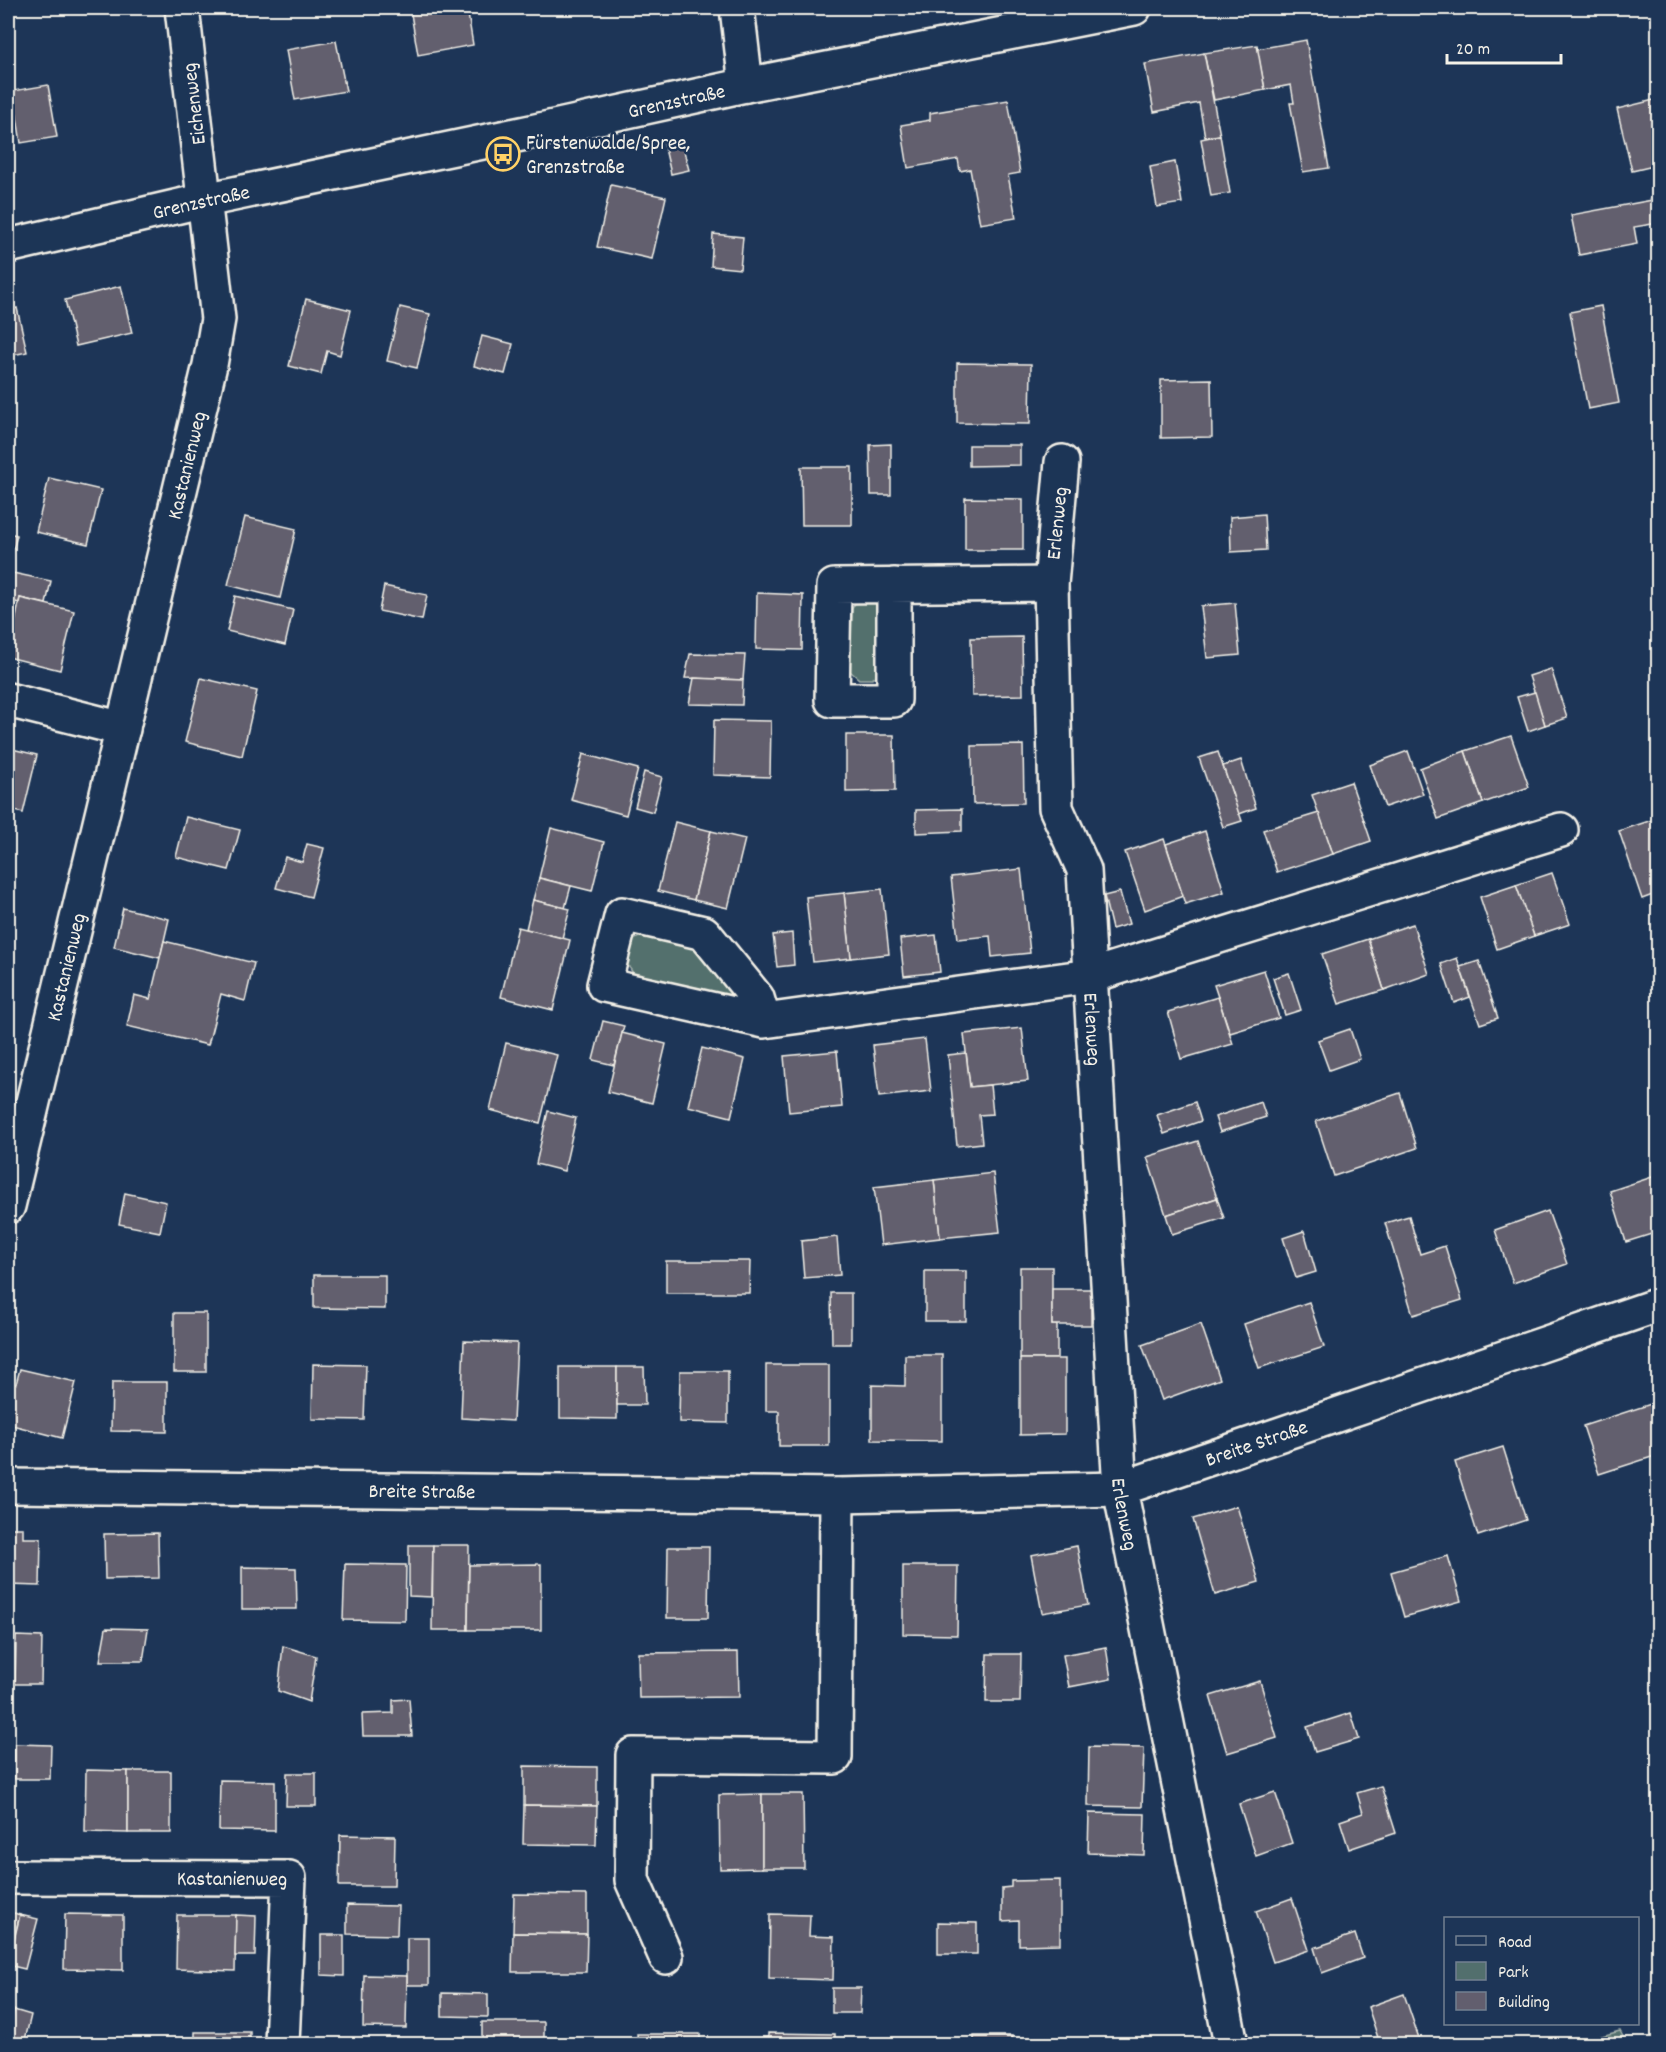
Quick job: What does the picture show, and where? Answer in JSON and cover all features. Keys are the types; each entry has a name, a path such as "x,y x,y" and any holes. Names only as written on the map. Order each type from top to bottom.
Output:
{"street":[{"name":"Eichenweg","path":"182,8 205,200"},
{"path":"737,8 746,85"},
{"name":"Grenzstraße","path":"8,246 205,200 543,130 746,85 1134,8"},
{"name":"Kastanienweg","path":"8,1206 214,342 218,319 205,200"},
{"name":"Erlenweg","path":"1062,462 1051,584 1056,808 1084,870 1120,1489 1231,2044"},
{"name":"Erlenweg","path":"894,585 1051,584"},
{"path":"8,700 123,729"},
{"name":"Erlenweg","path":"764,1021 757,998 704,933 622,914 604,985 764,1021 1090,976 1561,830"},
{"name":"Breite Straße","path":"8,1486 837,1495 1120,1489 1659,1305"},
{"path":"666,1957 632,1880 633,1755 835,1757 837,1495"},
{"name":"Kastanienweg","path":"8,1877 289,1878 282,2044"}],"green space":[{"path":"872,599 879,606 878,674 872,679 859,679 850,671 852,609 857,600"},
{"path":"649,931 695,943 735,996 736,1001 637,979 623,958 627,944"},
{"path":"1620,2031 1627,2044 1573,2044"}],"building":[{"path":"410,8 467,8 473,45 418,55"},
{"path":"1306,40 1329,168 1303,172 1290,103 1294,103 1291,85 1265,90 1257,49"},
{"path":"336,41 346,91 295,100 286,50"},
{"path":"1257,45 1265,90 1214,100 1204,53"},
{"path":"1204,53 1220,135 1205,137 1199,103 1154,112 1145,64"},
{"path":"48,85 57,137 21,143 13,91"},
{"path":"1658,99 1658,165 1632,171 1617,109"},
{"path":"1008,100 1020,173 1008,175 1016,218 980,224 970,169 960,171 958,159 908,168 901,125 930,120 930,113"},
{"path":"1220,135 1230,193 1211,196 1201,139"},
{"path":"681,140 689,170 671,174 664,144"},
{"path":"1175,162 1182,203 1157,207 1150,167"},
{"path":"611,185 666,197 652,259 597,247"},
{"path":"1658,199 1658,223 1634,227 1637,244 1579,255 1571,215"},
{"path":"713,234 743,237 740,269 711,266"},
{"path":"121,286 132,333 76,346 65,300"},
{"path":"306,299 351,310 340,355 327,351 321,374 289,366"},
{"path":"1601,306 1619,403 1588,409 1570,312"},
{"path":"400,307 430,314 417,368 387,361"},
{"path":"17,308 27,352 8,356 8,310"},
{"path":"482,336 513,344 505,374 474,366"},
{"path":"957,363 1031,364 1030,424 957,423"},
{"path":"1658,363 1658,397 1652,364"},
{"path":"1211,379 1212,437 1161,438 1161,380"},
{"path":"891,444 891,495 871,495 870,445"},
{"path":"969,445 1020,445 1020,465 969,466"},
{"path":"801,467 852,467 852,525 802,525"},
{"path":"49,478 101,490 88,544 36,532"},
{"path":"965,498 1023,499 1023,550 965,550"},
{"path":"1264,514 1266,550 1231,552 1230,517"},
{"path":"245,517 296,529 280,598 228,585"},
{"path":"8,533 17,535 11,558 8,557"},
{"path":"8,572 51,581 46,604 20,598 19,603 8,600"},
{"path":"384,586 427,595 422,620 379,611"},
{"path":"757,593 803,595 802,650 756,649"},
{"path":"235,596 293,610 285,645 227,631"},
{"path":"20,598 74,611 60,670 8,657"},
{"path":"1235,603 1240,655 1207,658 1201,606"},
{"path":"1022,637 1023,695 972,696 971,638"},
{"path":"690,654 745,655 743,680 685,678"},
{"path":"1551,669 1567,718 1545,725 1529,676"},
{"path":"201,678 257,691 242,756 185,742"},
{"path":"694,678 743,680 742,705 689,704"},
{"path":"1535,692 1545,725 1528,731 1517,697"},
{"path":"714,720 771,721 770,777 713,775"},
{"path":"846,735 894,735 895,791 846,792"},
{"path":"1511,736 1529,787 1483,803 1465,751"},
{"path":"1023,745 1024,803 973,804 972,746"},
{"path":"8,748 37,755 23,813 8,809"},
{"path":"1408,751 1423,794 1385,807 1370,765"},
{"path":"1465,751 1483,803 1438,819 1420,768"},
{"path":"1218,752 1242,821 1223,827 1199,758"},
{"path":"583,754 638,769 626,815 571,800"},
{"path":"1241,760 1256,808 1239,814 1223,766"},
{"path":"644,772 662,777 653,812 635,807"},
{"path":"1351,782 1371,841 1333,854 1312,795"},
{"path":"962,809 962,831 916,833 916,810"},
{"path":"1319,813 1333,854 1277,872 1263,830"},
{"path":"186,817 240,830 229,870 176,857"},
{"path":"1658,818 1658,893 1642,899 1619,831"},
{"path":"675,822 711,831 694,900 658,891"},
{"path":"551,828 604,842 592,891 539,878"},
{"path":"711,831 745,839 728,908 694,900"},
{"path":"1205,831 1224,892 1185,904 1166,844"},
{"path":"1164,839 1183,896 1145,910 1125,852"},
{"path":"307,844 324,848 311,897 276,888 285,857 302,862"},
{"path":"1021,869 1030,953 992,957 990,936 958,939 951,877"},
{"path":"1552,873 1570,924 1534,936 1516,885"},
{"path":"539,878 571,886 565,908 533,900"},
{"path":"1516,885 1534,936 1497,949 1480,897"},
{"path":"882,889 889,954 851,958 844,893"},
{"path":"1120,892 1129,924 1112,929 1104,896"},
{"path":"844,893 851,958 813,962 806,897"},
{"path":"533,900 570,909 562,938 526,929"},
{"path":"123,908 169,919 160,958 114,947"},
{"path":"1413,924 1429,974 1384,990 1368,939"},
{"path":"518,927 570,940 553,1010 501,997"},
{"path":"792,933 794,965 777,967 773,935"},
{"path":"936,935 940,972 904,976 900,939"},
{"path":"1368,939 1384,990 1339,1004 1322,954"},
{"path":"164,941 254,963 245,1001 221,994 208,1045 127,1026 134,995 150,999"},
{"path":"1457,958 1470,997 1454,1003 1441,964"},
{"path":"1479,961 1498,1018 1480,1024 1460,967"},
{"path":"1264,970 1279,1018 1230,1033 1214,985"},
{"path":"1289,973 1301,1010 1285,1015 1273,978"},
{"path":"1218,997 1233,1044 1181,1059 1168,1012"},
{"path":"603,1021 624,1026 614,1065 593,1060"},
{"path":"1022,1028 1028,1081 970,1087 964,1034"},
{"path":"1350,1029 1360,1059 1329,1070 1318,1040"},
{"path":"622,1033 666,1044 652,1103 608,1092"},
{"path":"925,1039 931,1091 879,1097 873,1045"},
{"path":"506,1043 557,1055 540,1123 490,1110"},
{"path":"702,1048 745,1059 731,1117 688,1106"},
{"path":"837,1051 842,1107 789,1112 784,1056"},
{"path":"966,1053 970,1087 990,1085 993,1114 979,1115 982,1143 957,1146 948,1055"},
{"path":"1400,1093 1417,1148 1334,1176 1316,1121"},
{"path":"1195,1102 1201,1121 1164,1134 1157,1115"},
{"path":"1261,1102 1266,1117 1220,1132 1215,1117"},
{"path":"548,1111 576,1118 564,1171 536,1164"},
{"path":"1198,1141 1217,1198 1166,1215 1147,1157"},
{"path":"993,1173 1000,1232 940,1238 934,1180"},
{"path":"1658,1175 1658,1232 1626,1242 1610,1191"},
{"path":"934,1180 940,1238 881,1245 874,1187"},
{"path":"125,1193 166,1202 160,1232 119,1224"},
{"path":"1217,1198 1224,1218 1172,1234 1166,1215"},
{"path":"1548,1211 1567,1264 1513,1283 1495,1230"},
{"path":"1409,1216 1420,1254 1445,1246 1462,1300 1413,1315 1385,1223"},
{"path":"1304,1231 1316,1272 1296,1278 1283,1238"},
{"path":"837,1237 840,1275 804,1278 801,1241"},
{"path":"666,1261 750,1261 749,1293 666,1293"},
{"path":"1020,1267 1052,1267 1052,1325 1057,1325 1057,1359 1020,1359"},
{"path":"925,1271 966,1271 966,1321 925,1321"},
{"path":"314,1275 385,1275 385,1309 314,1308"},
{"path":"1052,1289 1091,1289 1091,1325 1052,1325"},
{"path":"831,1293 851,1293 851,1344 832,1344"},
{"path":"1309,1302 1324,1347 1259,1368 1244,1324"},
{"path":"174,1313 206,1313 206,1372 174,1372"},
{"path":"1201,1324 1220,1379 1162,1400 1142,1345"},
{"path":"464,1341 517,1343 513,1421 461,1418"},
{"path":"905,1355 942,1355 942,1441 872,1440 872,1385 905,1386"},
{"path":"1020,1359 1065,1359 1065,1434 1020,1435"},
{"path":"313,1364 366,1365 364,1420 312,1419"},
{"path":"766,1365 829,1365 829,1446 779,1446 779,1411 766,1411"},
{"path":"560,1367 617,1367 617,1419 560,1418"},
{"path":"617,1367 644,1367 645,1405 617,1405"},
{"path":"20,1369 76,1382 62,1438 8,1424 11,1410 8,1406 8,1386 16,1384"},
{"path":"680,1371 728,1371 728,1423 679,1422"},
{"path":"112,1382 167,1382 167,1432 111,1431"},
{"path":"1657,1402 1658,1455 1599,1474 1583,1426"},
{"path":"1503,1447 1526,1520 1478,1536 1455,1462"},
{"path":"1237,1506 1259,1582 1215,1595 1193,1519"},
{"path":"8,1528 23,1528 23,1538 41,1538 40,1586 8,1585"},
{"path":"158,1533 159,1578 105,1579 104,1534"},
{"path":"409,1545 433,1545 432,1597 409,1596"},
{"path":"433,1545 469,1545 468,1630 432,1630"},
{"path":"1077,1546 1088,1605 1042,1613 1031,1555"},
{"path":"668,1547 709,1547 708,1618 667,1618"},
{"path":"1448,1556 1461,1601 1404,1617 1391,1572"},
{"path":"345,1564 406,1565 405,1621 343,1620"},
{"path":"541,1564 541,1630 468,1630 469,1565"},
{"path":"903,1566 958,1566 957,1635 903,1634"},
{"path":"242,1567 296,1568 297,1609 242,1609"},
{"path":"106,1628 148,1629 143,1661 100,1661"},
{"path":"16,1636 42,1637 41,1684 15,1684"},
{"path":"283,1646 316,1656 309,1702 278,1691"},
{"path":"1106,1647 1111,1679 1069,1687 1063,1655"},
{"path":"738,1652 739,1697 639,1698 638,1653"},
{"path":"987,1654 1021,1654 1020,1702 986,1702"},
{"path":"1260,1681 1277,1738 1227,1753 1210,1696"},
{"path":"409,1699 412,1736 363,1736 362,1714 393,1713 393,1700"},
{"path":"1351,1713 1359,1739 1315,1752 1307,1727"},
{"path":"15,1744 51,1745 50,1779 15,1779"},
{"path":"1089,1747 1144,1748 1142,1807 1088,1806"},
{"path":"524,1766 597,1767 597,1806 524,1805"},
{"path":"86,1770 128,1771 128,1833 85,1832"},
{"path":"128,1771 171,1771 171,1833 128,1833"},
{"path":"287,1773 316,1773 316,1806 286,1806"},
{"path":"220,1780 275,1781 275,1831 219,1830"},
{"path":"1381,1786 1396,1833 1349,1849 1340,1821 1363,1813 1357,1793"},
{"path":"1275,1792 1292,1843 1256,1856 1239,1804"},
{"path":"762,1794 762,1868 720,1869 719,1795"},
{"path":"762,1794 803,1794 804,1868 762,1868"},
{"path":"524,1805 597,1806 596,1845 523,1844"},
{"path":"1089,1813 1145,1814 1144,1855 1088,1853"},
{"path":"340,1835 395,1836 394,1886 339,1886"},
{"path":"1060,1880 1060,1944 1019,1945 1019,1920 1002,1921 1002,1888 1011,1887 1011,1881"},
{"path":"514,1894 587,1895 587,1934 513,1933"},
{"path":"1292,1898 1309,1950 1273,1962 1256,1911"},
{"path":"347,1905 398,1906 397,1935 347,1934"},
{"path":"8,1911 20,1915 8,1960"},
{"path":"65,1914 123,1915 123,1970 64,1969"},
{"path":"770,1914 810,1915 809,1936 834,1937 833,1980 769,1978"},
{"path":"20,1915 38,1919 25,1969 8,1965"},
{"path":"177,1915 236,1915 235,1971 176,1969"},
{"path":"236,1915 256,1916 255,1956 235,1956"},
{"path":"938,1922 977,1923 977,1954 938,1954"},
{"path":"513,1933 587,1934 586,1972 512,1972"},
{"path":"1355,1934 1363,1958 1322,1973 1314,1948"},
{"path":"321,1935 344,1935 344,1976 321,1975"},
{"path":"407,1938 429,1938 429,1985 407,1985"},
{"path":"364,1975 407,1976 406,2028 363,2027"},
{"path":"832,1988 861,1988 860,2013 832,2013"},
{"path":"442,1993 488,1994 488,2017 442,2016"},
{"path":"1404,1994 1421,2044 1380,2044 1368,2007"},
{"path":"14,2010 31,2015 24,2044 8,2044"},
{"path":"482,2022 544,2022 544,2044 482,2044"},
{"path":"195,2032 250,2032 250,2044 195,2044"},
{"path":"768,2033 835,2034 835,2044 768,2044"},
{"path":"637,2034 700,2034 700,2044 638,2044"},
{"path":"974,2036 1012,2036 1012,2044 974,2044"},
{"path":"110,2038 110,2044 75,2044 75,2039"}],"place":[{"name":"Fürstenwalde/Spree, Grenzstraße","path":"503,154"}]}
